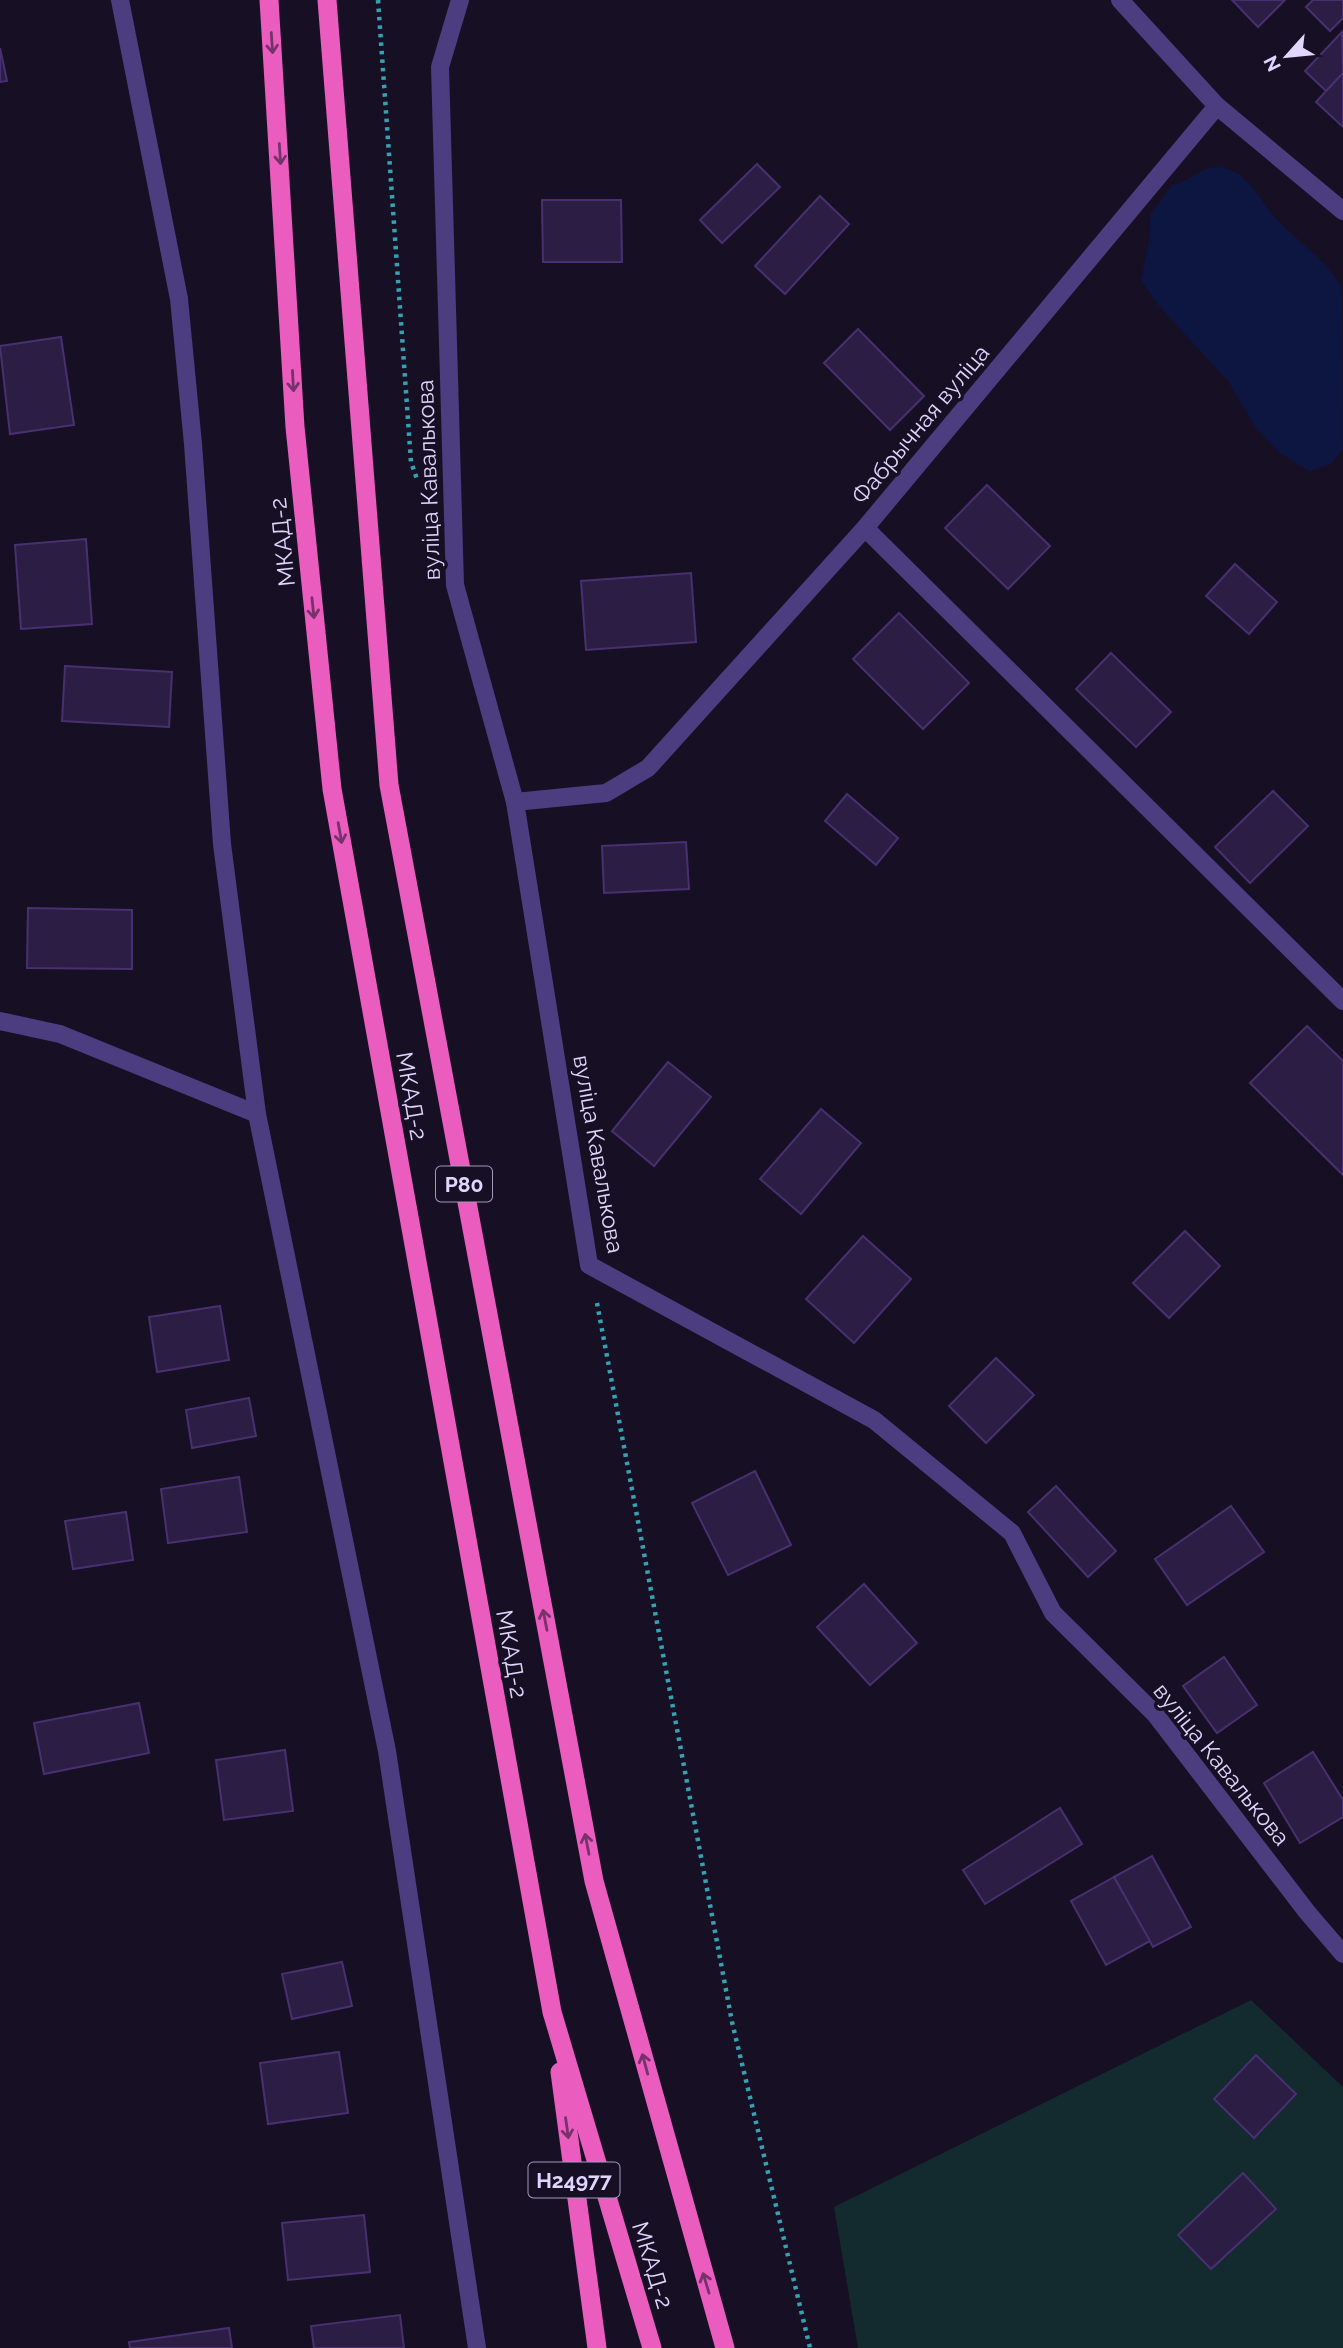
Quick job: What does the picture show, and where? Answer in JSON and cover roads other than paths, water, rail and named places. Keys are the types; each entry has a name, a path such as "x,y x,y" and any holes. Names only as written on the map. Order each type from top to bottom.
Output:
{"highway":[{"name":"МКАД-2","path":"269,0 295,427 332,789 552,2011 652,2348"},
{"name":"Р80","path":"327,0 389,785 594,1881 725,2348"},
{"name":"Н24977","path":"552,2011 597,2348"}],"street":[{"path":"120,0 179,299 193,444 222,844 257,1114 387,1751 477,2348"},
{"name":"вуліца Кавалькова","path":"460,0 440,67 455,585 515,802 589,1265 874,1420 1012,1533 1054,1613 1155,1714 1307,1912 1343,1954"},
{"path":"1120,0 1217,106 1343,211"},
{"name":"Фабрычная вуліца","path":"1217,106 865,528 1343,1001"},
{"path":"515,802 606,793 648,768 865,528"},
{"path":"0,1021 60,1034 257,1114"}]}
